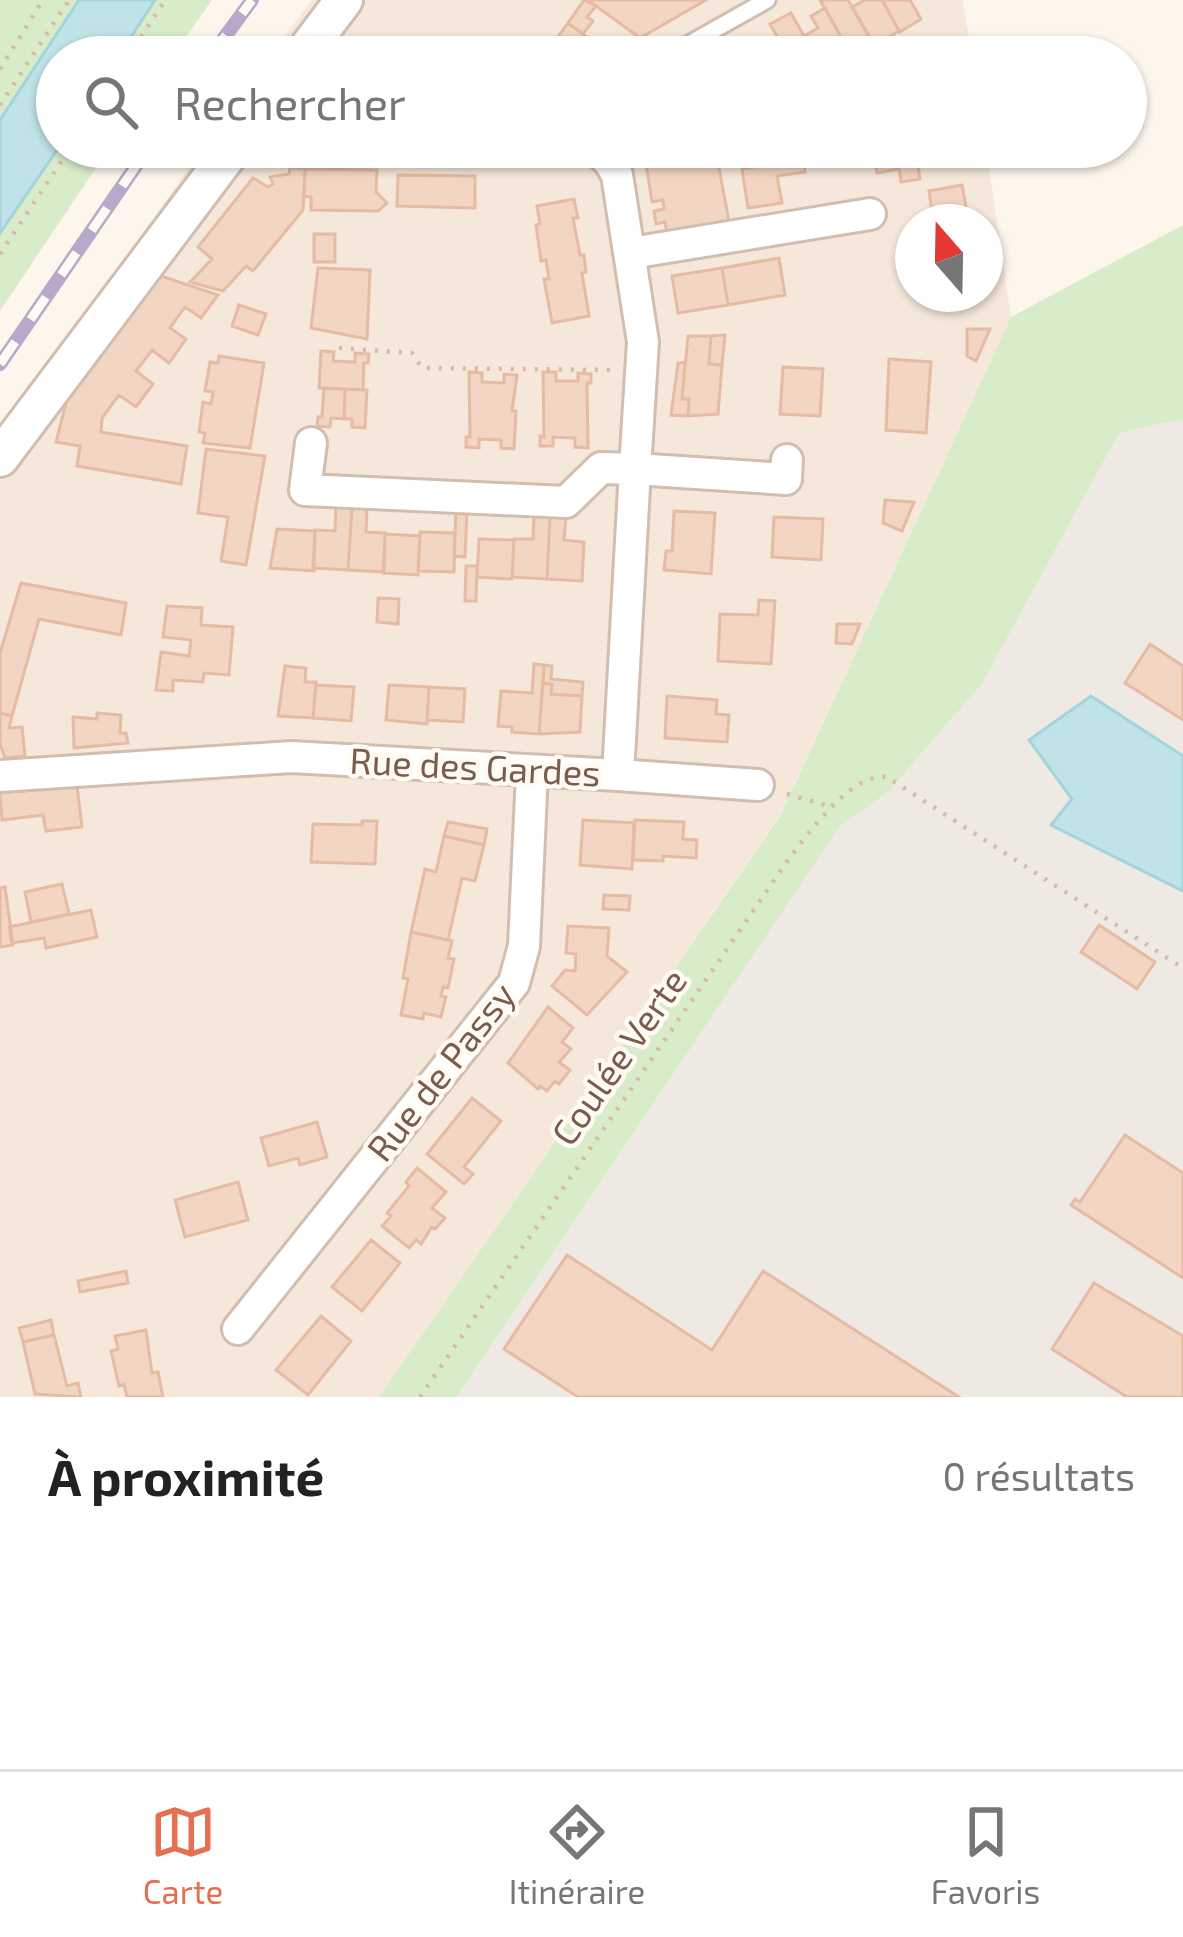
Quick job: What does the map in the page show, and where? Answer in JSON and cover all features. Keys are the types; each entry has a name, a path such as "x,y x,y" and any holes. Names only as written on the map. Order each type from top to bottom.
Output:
{"street":[{"path":"317,36 344,0"},
{"path":"0,458 218,168"},
{"name":"Rue des Gardes","path":"0,776 291,757 618,775 643,342 613,168"},
{"path":"631,253 871,214"},
{"path":"311,443 305,490 566,502 601,468 786,479 788,460"},
{"name":"Rue de Passy","path":"238,1329 514,983 524,946 532,772"},
{"path":"618,775 758,785"}],"lane":[{"path":"703,36 767,0"}],"path":[{"path":"0,69 43,0"},
{"path":"45,36 69,0"},
{"path":"142,36 165,0"},
{"path":"0,105 36,50"},
{"path":"0,254 56,168"},
{"path":"339,348 412,353 422,368 626,371"},
{"name":"Coulée Verte","path":"420,1397 788,860 833,807 864,780 887,778 1183,968"},
{"path":"758,785 833,807"}],"shaded area":[{"path":"312,0 963,0 969,36 285,36"},
{"path":"189,168 989,168 994,204 895,204 895,312 1003,312 1003,263 1011,317 780,815 379,1397 0,1397 0,433"},
{"path":"1183,419 1183,1397 456,1397 840,826 887,793 982,684 1119,433"}],"green space":[{"path":"0,0 212,0 187,36 36,36 36,168 96,168 0,311"},
{"path":"1183,225 1183,419 1119,433 982,684 887,793 840,826 456,1397 379,1397 780,816 1011,317"}],"water":[{"path":"79,0 155,0 132,36 55,36"},
{"path":"36,65 36,168 45,168 0,233 0,120"},
{"path":"1091,696 1183,756 1183,891 1051,825 1072,799 1029,740"}],"building":[{"path":"584,0 596,6 583,34 568,23"},
{"path":"588,0 706,0 643,36"},
{"path":"820,0 848,0 869,36 840,36"},
{"path":"865,0 882,0 899,31 868,36 852,7"},
{"path":"882,0 910,0 921,19 900,32"},
{"path":"825,8 840,36 804,36 818,28 811,16"},
{"path":"791,13 805,36 777,36 770,24"},
{"path":"568,23 586,36 558,36"},
{"path":"290,168 305,169 303,210 253,271 246,266 223,291 190,282 212,259 198,247 253,178 268,187 273,184 270,177 289,174"},
{"path":"647,168 719,168 730,227 668,237 665,222 656,224 654,211 664,209 663,200 652,202"},
{"path":"804,168 805,172 777,176 782,203 748,208 742,169"},
{"path":"876,168 918,168 920,179 901,182 899,169 877,173"},
{"path":"305,169 377,170 376,192 387,203 378,211 311,210 311,197 304,196"},
{"path":"398,175 475,176 475,208 397,206"},
{"path":"962,185 966,204 931,204 929,191"},
{"path":"574,199 589,316 552,323 537,206"},
{"path":"314,234 335,234 335,262 314,262"},
{"path":"779,258 785,295 728,305 722,268"},
{"path":"318,268 370,270 367,339 311,328"},
{"path":"722,268 728,305 678,313 672,276"},
{"path":"158,275 218,295 201,318 185,307 170,328 186,339 169,363 152,350 136,371 153,384 136,407 119,395 102,418 101,432 187,446 181,484 77,466 80,446 56,442 67,399"},
{"path":"239,305 266,314 258,335 232,326"},
{"path":"967,329 990,329 976,361 967,356"},
{"path":"725,335 722,365 709,364 711,336"},
{"path":"688,336 711,336 709,364 722,365 718,414 688,416 689,399 682,399"},
{"path":"321,351 334,352 333,361 355,362 355,353 369,354 363,390 319,388"},
{"path":"219,356 264,363 250,448 203,443 205,433 199,432 203,402 211,404 213,392 205,391 210,362 218,363"},
{"path":"889,359 931,362 926,433 886,430"},
{"path":"685,362 682,399 689,399 688,416 671,415 678,363"},
{"path":"783,367 823,369 820,416 780,414"},
{"path":"469,372 482,373 482,382 504,383 504,374 517,375 514,449 501,448 501,440 479,439 479,448 466,447"},
{"path":"543,372 556,372 556,381 578,381 578,373 591,374 591,383 587,383 588,448 575,447 575,438 553,437 553,446 540,446 540,436 544,437"},
{"path":"324,388 345,389 344,419 331,418 330,427 317,426"},
{"path":"345,389 367,390 365,428 352,427 352,419 344,419"},
{"path":"206,449 265,456 246,565 221,561 228,517 198,513"},
{"path":"885,500 914,502 902,531 883,523"},
{"path":"336,506 352,507 348,570 313,568 315,530 335,531"},
{"path":"352,507 367,508 366,532 385,533 384,572 348,570"},
{"path":"456,510 467,511 465,557 454,556"},
{"path":"674,511 715,513 711,574 664,570 666,551 672,551"},
{"path":"534,516 550,516 547,579 512,577 514,539 533,539"},
{"path":"550,516 566,517 564,540 584,542 582,581 547,579"},
{"path":"774,517 823,519 821,560 772,557"},
{"path":"277,529 315,531 314,571 270,568"},
{"path":"420,532 455,533 454,572 418,571"},
{"path":"385,534 420,536 418,575 383,573"},
{"path":"479,539 514,540 512,579 477,577"},
{"path":"466,566 477,566 476,601 465,601"},
{"path":"21,583 126,603 121,635 39,619 12,716 0,713 0,653"},
{"path":"378,598 399,599 398,624 377,622"},
{"path":"759,600 775,601 771,664 718,661 720,614 758,615"},
{"path":"167,606 202,608 201,625 233,627 229,675 204,673 203,682 173,680 173,691 156,690 161,652 189,656 191,640 163,637"},
{"path":"837,624 860,624 852,644 836,643"},
{"path":"1150,644 1183,666 1183,720 1125,683"},
{"path":"534,664 544,665 539,734 498,726 501,691 532,693"},
{"path":"544,665 552,666 551,679 583,682 582,696 551,694 552,684 543,683"},
{"path":"285,666 306,668 305,682 316,682 313,718 278,716"},
{"path":"543,683 552,684 551,694 582,696 580,732 539,734"},
{"path":"316,685 354,687 351,721 313,718"},
{"path":"389,685 429,687 427,724 386,720"},
{"path":"429,687 465,689 463,722 427,720"},
{"path":"667,696 717,700 716,714 729,715 727,742 665,738"},
{"path":"0,713 12,716 9,728 22,727 25,756 5,758"},
{"path":"97,713 121,715 120,733 126,733 128,743 74,748 73,717 97,719"},
{"path":"77,786 82,827 46,831 43,815 2,820 0,793"},
{"path":"583,820 634,823 632,869 580,865"},
{"path":"635,820 684,822 683,839 697,840 696,858 633,860"},
{"path":"362,821 377,821 375,864 311,862 313,824 362,825"},
{"path":"448,822 487,829 484,845 444,836"},
{"path":"444,836 484,845 475,881 462,878 448,940 411,932 425,869 436,872"},
{"path":"62,884 69,914 31,922 25,892"},
{"path":"5,887 13,945 0,947 0,888"},
{"path":"604,895 630,896 629,910 603,909"},
{"path":"91,910 97,937 46,948 44,938 12,943 9,927"},
{"path":"1099,925 1155,962 1137,989 1081,952"},
{"path":"568,926 609,928 607,956 627,972 587,1015 552,986 565,970 575,971 576,954 566,953"},
{"path":"411,932 452,941 448,958 454,959 448,988 443,987 441,996 446,997 441,1017 401,1015"},
{"path":"548,1007 573,1028 562,1042 571,1049 559,1062 570,1070 547,1091 538,1089 508,1063"},
{"path":"472,1098 501,1121 464,1167 473,1174 464,1184 427,1154"},
{"path":"317,1122 327,1157 300,1165 298,1158 269,1166 261,1138"},
{"path":"1125,1135 1183,1173 1183,1278 1071,1205 1075,1199 1080,1202"},
{"path":"417,1168 446,1192 432,1208 445,1218 421,1244 416,1240 409,1248 382,1226"},
{"path":"238,1182 248,1220 185,1237 175,1200"},
{"path":"371,1240 400,1263 362,1311 332,1287"},
{"path":"567,1255 712,1350 763,1271 959,1397 578,1397 504,1349"},
{"path":"126,1271 128,1283 80,1292 78,1281"},
{"path":"1094,1283 1183,1336 1183,1397 1127,1397 1052,1349"},
{"path":"321,1316 351,1341 308,1395 276,1370"},
{"path":"51,1320 54,1335 23,1342 19,1328"},
{"path":"146,1330 152,1373 158,1372 163,1397 127,1397 124,1384 119,1386 111,1351 118,1349 115,1336"},
{"path":"54,1335 67,1386 78,1383 81,1397 35,1394 23,1342"}],"railway":[{"path":"225,36 252,0"},
{"path":"0,364 135,168"}]}
